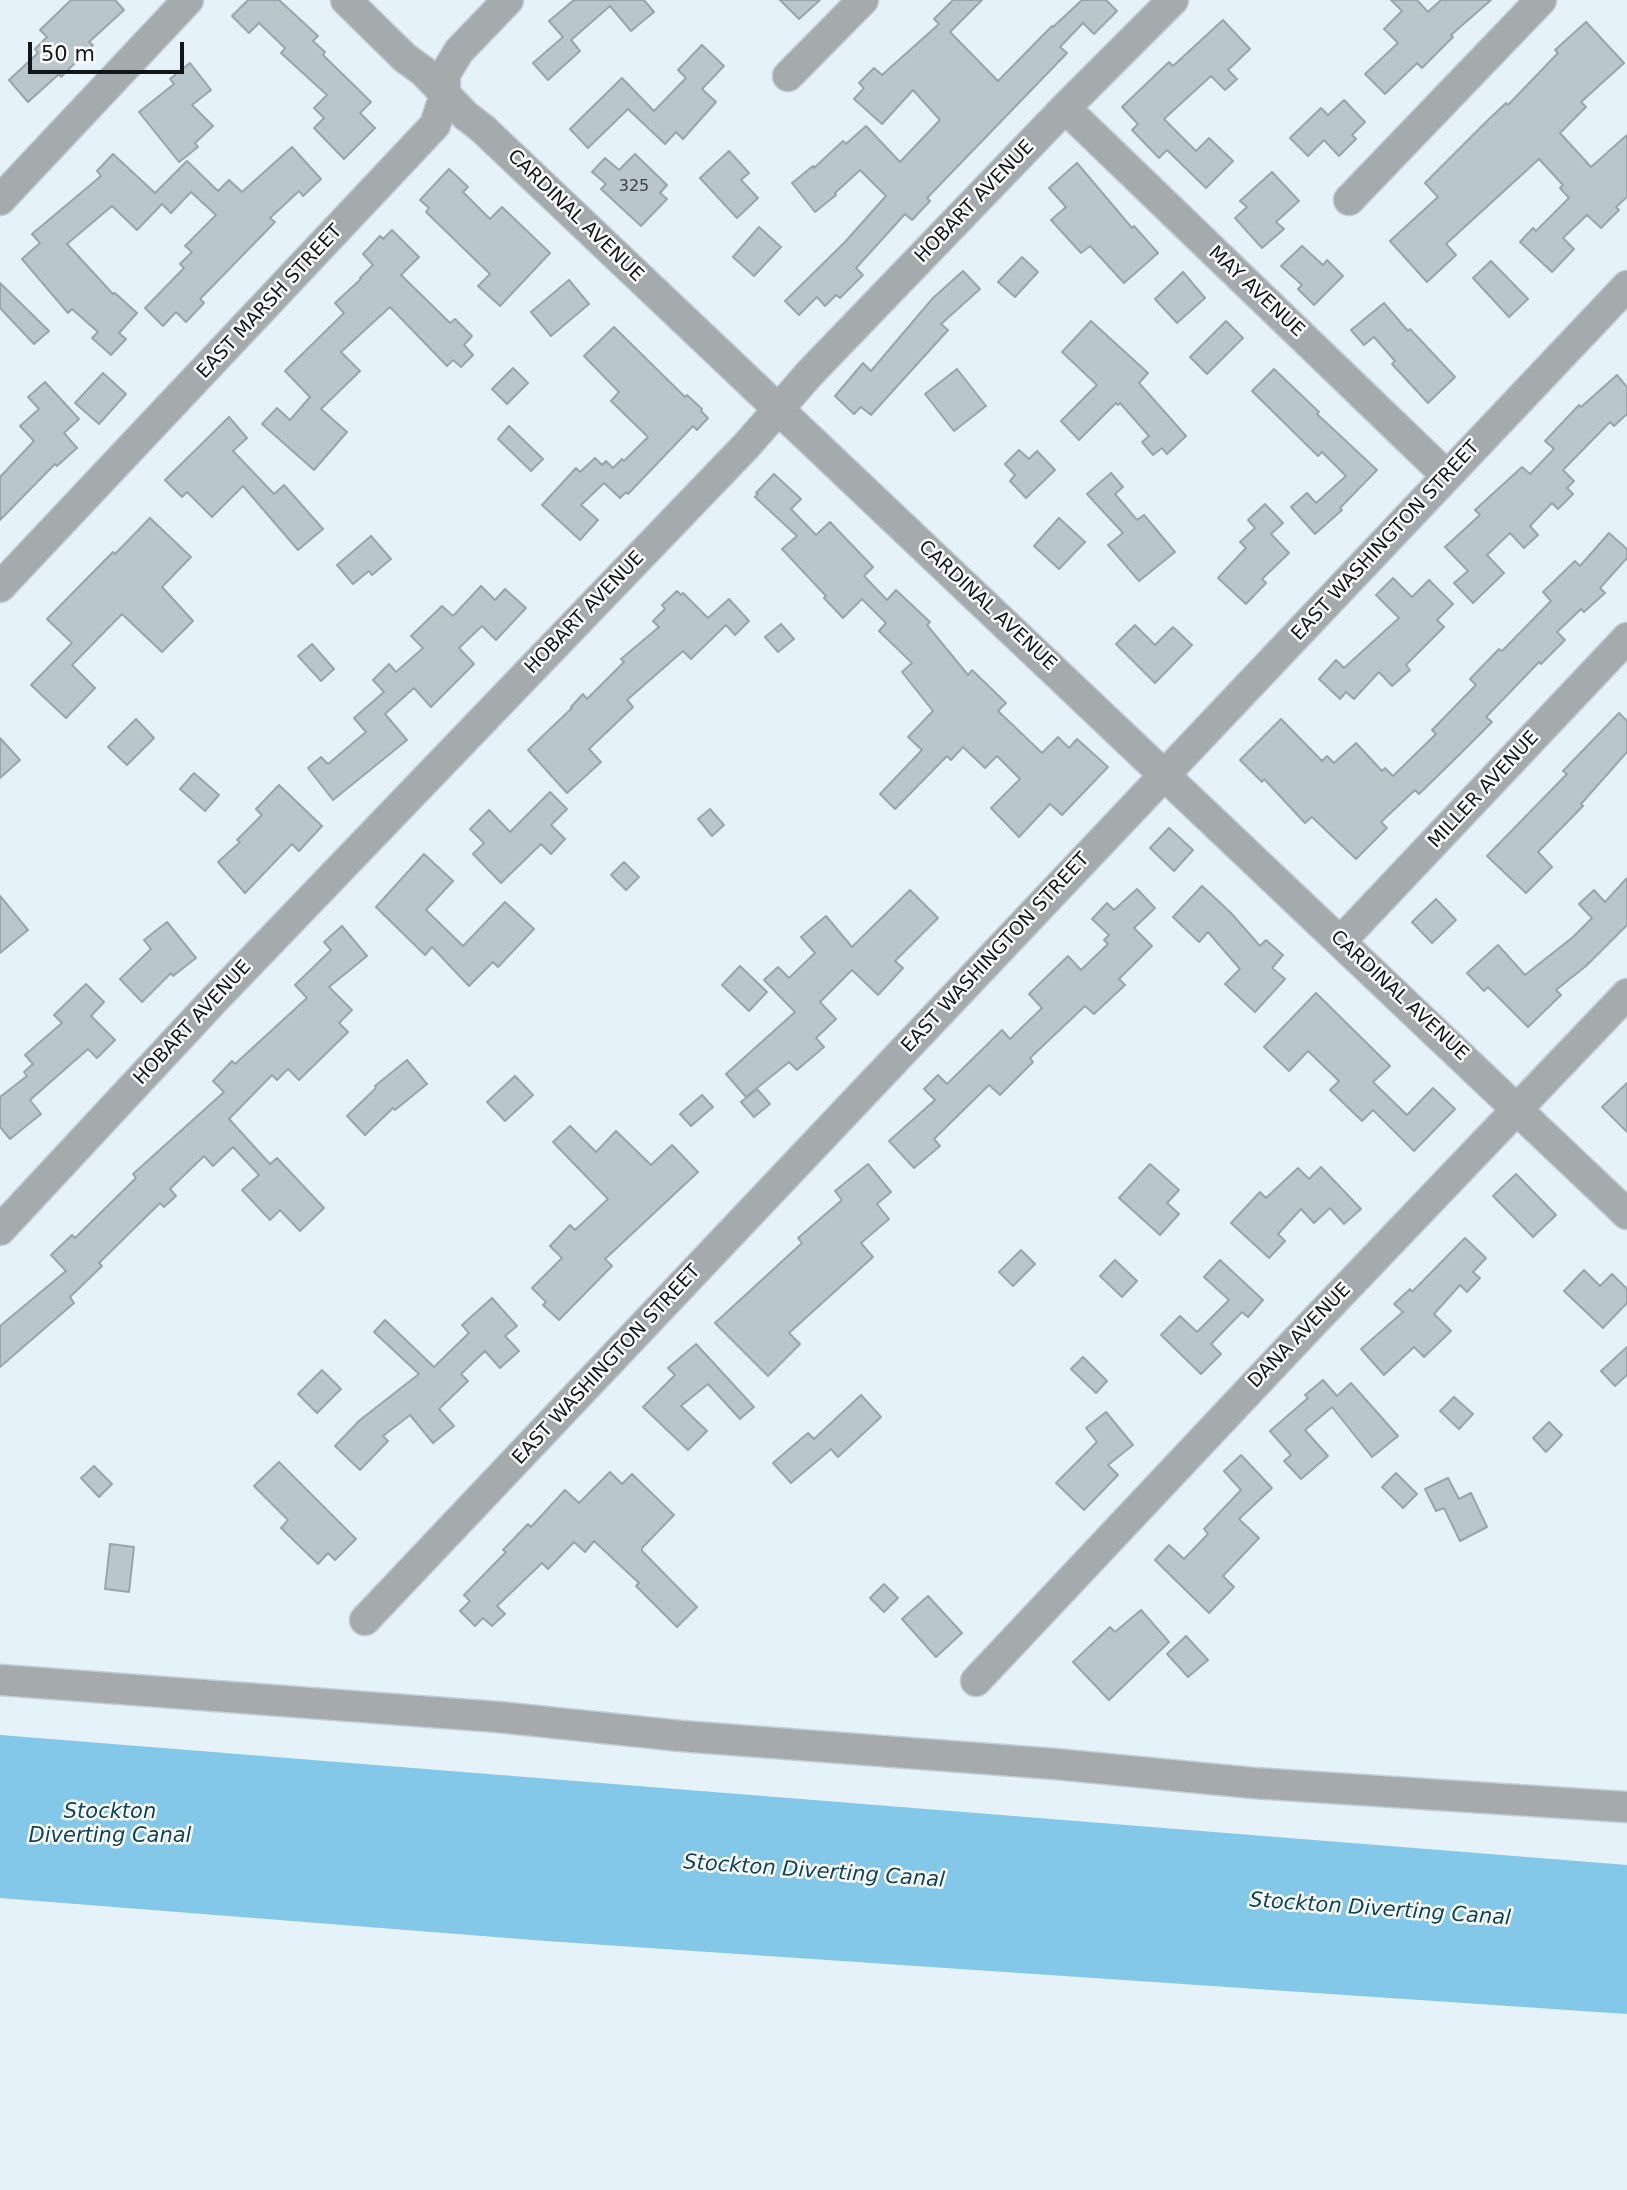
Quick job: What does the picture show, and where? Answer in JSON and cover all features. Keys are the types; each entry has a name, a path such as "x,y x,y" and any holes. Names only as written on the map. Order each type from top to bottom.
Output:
{"street":[{"path":"0,200 188,0"},
{"name":"CARDINAL AVENUE","path":"346,0 1108,720 1131,745 1166,774 1627,1214"},
{"name":"EAST MARSH STREET","path":"0,587 435,125 445,94 445,74 459,51 508,0"},
{"path":"788,76 863,0"},
{"name":"HOBART AVENUE","path":"0,1230 223,992 747,445 820,363 1065,108 1173,0"},
{"path":"1349,200 1541,0"},
{"name":"MAY AVENUE","path":"1065,108 1447,476"},
{"name":"EAST WASHINGTON STREET","path":"365,1620 1627,286"},
{"name":"MILLER AVENUE","path":"1341,941 1627,638"},
{"name":"DANA AVENUE","path":"976,1681 1627,994"},
{"path":"0,1680 498,1717 681,1736 1055,1764 1253,1783 1627,1807"}],"water":[{"name":"Stockton Diverting Canal","path":"0,1735 1627,1865 1627,2014 546,1941 0,1898"}],"building":[{"path":"71,0 115,0 124,10 89,42 93,45 61,77 59,74 28,102 9,80 38,53 35,49 47,37 40,30"},
{"path":"248,0 279,0 318,36 313,41 325,52 323,55 371,102 360,113 375,128 344,159 314,128 324,118 314,108 327,95 281,53 285,48 259,23 249,33 232,16"},
{"path":"574,0 644,0 654,12 631,31 610,6 571,40 580,51 548,80 533,63 563,37 549,21"},
{"path":"780,0 820,0 799,19"},
{"path":"953,0 982,0 950,32 998,81 1052,26 1082,0 1106,0 1117,11 1094,34 1083,23 1060,47 1067,53 927,198 930,201 912,220 905,214 856,268 863,275 840,298 836,295 825,306 817,297 799,315 785,301 845,242 886,196 860,170 815,212 792,183 813,166 814,168 843,141 846,144 866,126 900,162 940,120 913,90 882,124 854,99 864,88 859,83 874,68 882,75 939,24 934,19"},
{"path":"1391,0 1417,0 1428,12 1441,0 1491,0 1451,35 1453,37 1422,68 1417,63 1385,94 1365,74 1398,43 1384,29 1402,11"},
{"path":"1223,20 1250,49 1228,70 1237,79 1225,90 1211,76 1164,119 1196,151 1209,138 1233,161 1206,188 1167,150 1159,158 1132,130 1138,124 1122,107 1169,62 1173,66"},
{"path":"1586,22 1624,63 1581,102 1586,107 1560,133 1591,167 1627,135 1627,197 1616,207 1619,210 1601,228 1587,215 1563,238 1574,249 1552,272 1520,242 1533,228 1536,231 1569,198 1560,188 1563,185 1539,159 1446,244 1456,255 1427,282 1390,241 1438,197 1425,183 1506,103 1508,105 1558,53 1555,50"},
{"path":"702,45 724,66 702,89 716,102 683,139 676,132 665,144 628,109 588,148 570,129 622,78 654,111 686,78 678,70"},
{"path":"190,63 211,90 192,105 213,126 195,143 198,147 179,162 139,112 174,84 170,79"},
{"path":"1344,100 1365,122 1352,135 1356,139 1339,156 1324,140 1308,156 1290,138 1321,108 1328,115"},
{"path":"292,147 321,179 303,196 299,191 270,218 275,222 200,299 204,303 186,322 176,312 163,326 145,308 184,268 180,264 192,252 185,246 216,215 191,192 171,213 162,204 137,230 112,206 67,244 113,294 137,313 119,333 126,339 111,355 92,338 98,332 72,309 68,313 22,259 40,243 32,234 101,176 97,171 113,154 155,193 187,161 218,191 229,180 242,192"},
{"path":"729,151 749,173 741,180 758,198 737,218 700,178"},
{"path":"635,154 667,185 660,193 667,199 641,226 601,189 606,184 592,172 605,158 619,170"},
{"path":"1077,163 1132,228 1134,226 1158,253 1124,283 1090,246 1081,253 1051,220 1066,207 1049,188"},
{"path":"449,169 468,187 463,192 490,219 502,207 550,253 500,306 478,286 490,274 426,212 429,208 420,200"},
{"path":"1272,172 1299,201 1276,222 1284,229 1262,248 1235,218 1247,207 1240,201"},
{"path":"759,227 781,247 754,276 733,257"},
{"path":"392,230 419,257 401,275 450,323 455,319 472,336 464,345 473,355 461,367 453,360 447,366 390,307 341,352 360,371 321,409 347,432 314,470 262,424 277,408 290,420 310,397 285,371 344,313 335,303 373,265 363,254 380,236 383,239"},
{"path":"1302,246 1323,265 1327,260 1343,276 1314,305 1298,289 1302,285 1281,266"},
{"path":"1022,257 1038,272 1015,297 998,282"},
{"path":"1491,261 1528,299 1509,317 1473,278"},
{"path":"963,271 980,289 941,324 948,330 871,415 861,407 854,414 835,396 863,363 871,371 933,298"},
{"path":"1183,272 1205,298 1177,323 1155,299"},
{"path":"569,280 589,304 551,336 531,312"},
{"path":"0,283 49,331 34,344 0,308"},
{"path":"1384,303 1455,377 1428,403 1392,364 1395,361 1374,337 1364,345 1351,330"},
{"path":"1091,321 1148,373 1139,383 1186,436 1167,454 1162,448 1153,455 1142,442 1149,436 1120,403 1116,403 1079,440 1061,421 1097,385 1062,352"},
{"path":"1226,321 1243,338 1207,374 1190,357"},
{"path":"614,327 685,397 687,395 702,409 708,418 697,430 693,426 628,494 626,492 620,498 604,483 581,505 598,520 580,540 542,505 576,468 580,472 595,458 602,465 606,461 613,468 648,437 611,401 619,392 584,356"},
{"path":"513,368 528,383 507,404 492,389"},
{"path":"957,369 986,406 954,431 925,394"},
{"path":"1274,369 1377,470 1340,508 1342,510 1315,534 1291,507 1307,493 1316,503 1346,476 1322,452 1318,456 1252,391"},
{"path":"103,373 126,394 99,424 75,403"},
{"path":"1617,375 1627,387 1627,414 1614,426 1610,422 1563,470 1574,481 1567,488 1573,494 1558,509 1552,503 1530,526 1538,535 1524,548 1510,533 1487,555 1504,573 1473,603 1454,583 1468,571 1445,547 1480,515 1475,510 1522,467 1530,474 1554,449 1545,441 1579,405 1581,407"},
{"path":"45,382 79,419 64,433 77,448 57,466 55,464 0,520 0,477 34,441 20,426 39,409 28,397"},
{"path":"229,417 247,438 233,451 274,494 284,485 323,529 298,550 243,486 212,517 187,492 182,497 165,480"},
{"path":"509,426 543,459 531,471 498,439"},
{"path":"1019,450 1029,459 1037,451 1055,470 1026,498 1010,481 1015,475 1005,464"},
{"path":"1111,473 1123,487 1115,494 1137,520 1144,515 1175,552 1139,581 1108,545 1123,533 1087,494"},
{"path":"774,474 801,499 791,509 816,535 830,522 873,567 864,576 887,600 896,590 930,622 927,625 968,675 972,670 1006,703 998,711 1042,753 1058,737 1069,748 1077,739 1108,767 1062,815 1050,804 1019,837 991,808 1020,779 997,756 985,768 963,747 951,760 947,756 895,809 880,794 922,750 908,737 933,711 902,672 912,663 879,631 886,623 862,599 843,618 782,549 797,536 755,497"},
{"path":"1265,504 1283,523 1271,534 1289,553 1262,579 1266,583 1246,604 1218,578 1246,548 1240,542 1255,528 1248,520"},
{"path":"150,518 191,557 162,587 193,621 162,652 122,614 72,665 95,688 66,718 31,685 72,643 47,619"},
{"path":"1059,518 1085,542 1059,569 1034,546"},
{"path":"1609,533 1627,549 1627,558 1600,588 1605,593 1584,612 1581,609 1557,632 1565,640 1541,664 1539,662 1486,717 1492,722 1458,756 1419,794 1415,790 1381,822 1387,828 1356,859 1312,817 1305,823 1264,779 1262,782 1240,760 1281,719 1322,761 1327,756 1334,763 1356,743 1382,771 1385,768 1393,776 1436,734 1432,730 1476,685 1470,679 1551,601 1543,592 1575,561 1580,566"},
{"path":"371,536 391,559 372,575 369,571 353,584 337,565"},
{"path":"1393,578 1412,597 1429,580 1453,604 1437,620 1444,627 1406,665 1410,670 1392,686 1379,672 1354,699 1346,692 1340,699 1319,679 1336,660 1344,668 1399,618 1376,595"},
{"path":"481,586 495,600 505,589 526,608 496,640 482,626 459,648 474,664 431,707 414,688 385,714 407,740 333,800 308,768 321,757 328,764 366,732 354,718 384,692 373,680 389,664 396,672 423,648 411,636 442,606 453,616"},
{"path":"677,591 681,595 683,593 708,618 729,599 749,621 735,635 726,625 691,659 683,651 627,700 633,707 589,749 601,762 567,793 528,750 583,694 587,699 624,662 621,659 659,627 653,621 665,609 662,605"},
{"path":"781,624 794,639 778,652 765,637"},
{"path":"1135,625 1155,645 1173,627 1192,645 1155,683 1116,644"},
{"path":"312,644 334,669 321,681 298,656"},
{"path":"1619,713 1627,721 1627,752 1581,804 1583,806 1538,852 1552,867 1526,893 1487,856 1567,774 1563,771"},
{"path":"136,719 154,738 127,765 108,747"},
{"path":"0,738 20,760 0,778"},
{"path":"194,773 219,795 205,811 180,789"},
{"path":"279,785 322,826 299,851 292,844 245,893 218,862 240,842 237,840 262,815 256,809"},
{"path":"550,792 567,809 551,825 565,839 551,854 541,844 501,883 473,854 484,843 470,829 489,810 510,832"},
{"path":"710,809 724,825 712,836 698,819"},
{"path":"1169,828 1193,850 1174,871 1150,848"},
{"path":"424,854 453,881 426,910 463,946 505,902 534,929 498,967 493,962 469,986 432,947 425,955 376,907"},
{"path":"624,862 639,877 626,890 611,875"},
{"path":"1627,878 1627,925 1586,966 1556,990 1561,995 1528,1027 1488,987 1484,991 1467,973 1498,945 1525,975 1573,937 1592,918 1579,904 1594,890 1605,902"},
{"path":"1202,886 1260,946 1266,940 1283,955 1272,968 1285,979 1255,1012 1225,984 1240,969 1208,932 1199,942 1173,917"},
{"path":"1137,889 1155,908 1134,928 1152,946 1119,979 1125,985 1094,1014 1085,1006 1030,1058 1033,1062 1000,1095 989,1085 934,1139 940,1146 914,1168 889,1141 935,1100 924,1089 938,1075 947,1084 1002,1030 1010,1039 1042,1008 1029,994 1068,956 1081,970 1108,944 1104,940 1109,935 1092,919 1107,903 1114,910"},
{"path":"910,890 938,918 895,961 903,968 878,995 852,970 820,1002 836,1019 816,1038 824,1047 797,1070 789,1062 746,1097 726,1074 795,1012 764,980 778,967 789,978 815,953 801,937 826,916 852,947"},
{"path":"0,896 28,930 0,953"},
{"path":"1436,899 1456,920 1432,943 1412,922"},
{"path":"167,922 196,958 173,976 171,973 142,1002 120,979 151,949 144,940"},
{"path":"342,926 367,956 329,987 352,1010 339,1023 348,1032 299,1080 288,1069 277,1080 272,1075 229,1119 270,1164 277,1158 324,1208 300,1231 280,1210 270,1220 242,1190 259,1175 233,1147 213,1166 204,1156 170,1189 176,1196 164,1207 160,1203 99,1263 102,1266 70,1297 74,1303 0,1367 0,1326 66,1271 51,1255 72,1235 75,1238 136,1178 133,1174 224,1092 213,1081 232,1061 235,1064 307,998 295,985 331,950 324,942"},
{"path":"740,966 767,992 749,1011 722,985"},
{"path":"86,984 104,1002 91,1016 115,1040 97,1058 88,1049 30,1100 41,1114 10,1139 0,1127 0,1097 27,1076 24,1072 33,1064 25,1055 62,1023 54,1015"},
{"path":"1316,993 1390,1066 1373,1082 1407,1115 1433,1088 1455,1109 1414,1151 1373,1110 1362,1121 1330,1090 1339,1081 1308,1051 1289,1071 1264,1047"},
{"path":"407,1060 427,1084 395,1110 393,1108 365,1135 347,1116 375,1086"},
{"path":"515,1076 533,1095 505,1121 487,1102"},
{"path":"1627,1083 1627,1132 1602,1107"},
{"path":"757,1089 770,1104 754,1117 741,1102"},
{"path":"702,1095 713,1107 691,1126 680,1114"},
{"path":"570,1126 596,1152 616,1131 651,1165 672,1145 698,1172 605,1259 612,1266 559,1320 543,1305 546,1302 532,1288 562,1258 550,1246 570,1225 575,1230 608,1199 553,1142"},
{"path":"868,1164 891,1192 877,1204 889,1219 861,1243 873,1257 789,1333 800,1344 768,1376 715,1323 802,1243 798,1238 842,1200 835,1191"},
{"path":"1150,1164 1179,1190 1167,1203 1179,1214 1160,1235 1119,1198"},
{"path":"1321,1167 1361,1209 1344,1224 1330,1208 1314,1223 1301,1209 1278,1234 1285,1241 1269,1258 1231,1223 1260,1192 1266,1198 1298,1168 1309,1179"},
{"path":"1516,1174 1556,1215 1533,1237 1493,1196"},
{"path":"1465,1238 1486,1258 1473,1272 1480,1278 1467,1292 1460,1285 1434,1314 1451,1331 1424,1357 1414,1347 1384,1375 1361,1349 1403,1312 1394,1304 1410,1289 1412,1292"},
{"path":"1021,1250 1035,1264 1013,1286 999,1272"},
{"path":"1115,1260 1137,1281 1122,1297 1100,1276"},
{"path":"1220,1260 1263,1300 1248,1317 1242,1312 1211,1344 1221,1354 1201,1374 1161,1335 1180,1316 1197,1332 1229,1300 1204,1277"},
{"path":"1584,1270 1600,1286 1612,1274 1627,1289 1627,1303 1603,1328 1564,1291"},
{"path":"492,1298 517,1326 505,1336 519,1351 500,1368 485,1351 461,1374 468,1381 439,1409 454,1426 433,1443 410,1415 383,1436 388,1441 360,1470 335,1446 360,1420 419,1374 374,1332 385,1320 434,1367 469,1333 462,1325"},
{"path":"696,1344 754,1407 740,1419 708,1384 681,1406 707,1431 688,1450 643,1407 675,1375 668,1368"},
{"path":"1627,1347 1627,1375 1615,1386 1601,1371"},
{"path":"1083,1357 1107,1381 1096,1393 1071,1369"},
{"path":"322,1370 341,1389 317,1413 298,1394"},
{"path":"1323,1380 1337,1396 1351,1383 1398,1436 1372,1457 1332,1407 1305,1430 1328,1456 1301,1479 1284,1461 1291,1455 1270,1431 1308,1398 1305,1395"},
{"path":"861,1395 881,1417 838,1457 831,1449 791,1483 773,1463 808,1433 814,1439"},
{"path":"1454,1397 1473,1414 1459,1429 1440,1411"},
{"path":"1106,1412 1133,1445 1108,1465 1118,1475 1084,1510 1056,1483 1097,1442 1086,1428"},
{"path":"1549,1422 1562,1435 1546,1452 1533,1438"},
{"path":"1241,1455 1272,1488 1239,1519 1259,1538 1223,1576 1234,1587 1209,1613 1155,1560 1169,1545 1184,1559 1208,1534 1204,1529 1241,1490 1224,1471"},
{"path":"279,1462 356,1539 335,1560 328,1553 318,1564 281,1528 288,1520 254,1486"},
{"path":"94,1466 112,1484 99,1497 81,1478"},
{"path":"610,1472 622,1484 632,1474 674,1515 642,1551 697,1607 677,1627 636,1586 639,1583 594,1541 585,1552 574,1542 548,1569 542,1563 497,1606 505,1614 492,1626 483,1618 475,1626 460,1611 470,1601 464,1595 506,1552 503,1550 528,1524 531,1527 565,1490 579,1503"},
{"path":"1396,1473 1417,1494 1403,1508 1382,1487"},
{"path":"1448,1478 1459,1499 1471,1493 1487,1527 1460,1541 1444,1508 1436,1511 1425,1489"},
{"path":"110,1544 134,1547 129,1592 105,1589"},
{"path":"884,1584 898,1598 884,1612 870,1598"},
{"path":"928,1596 962,1633 936,1657 902,1619"},
{"path":"1141,1610 1169,1642 1109,1700 1073,1662 1110,1627 1115,1632"},
{"path":"1186,1636 1208,1660 1188,1677 1167,1654"}]}
